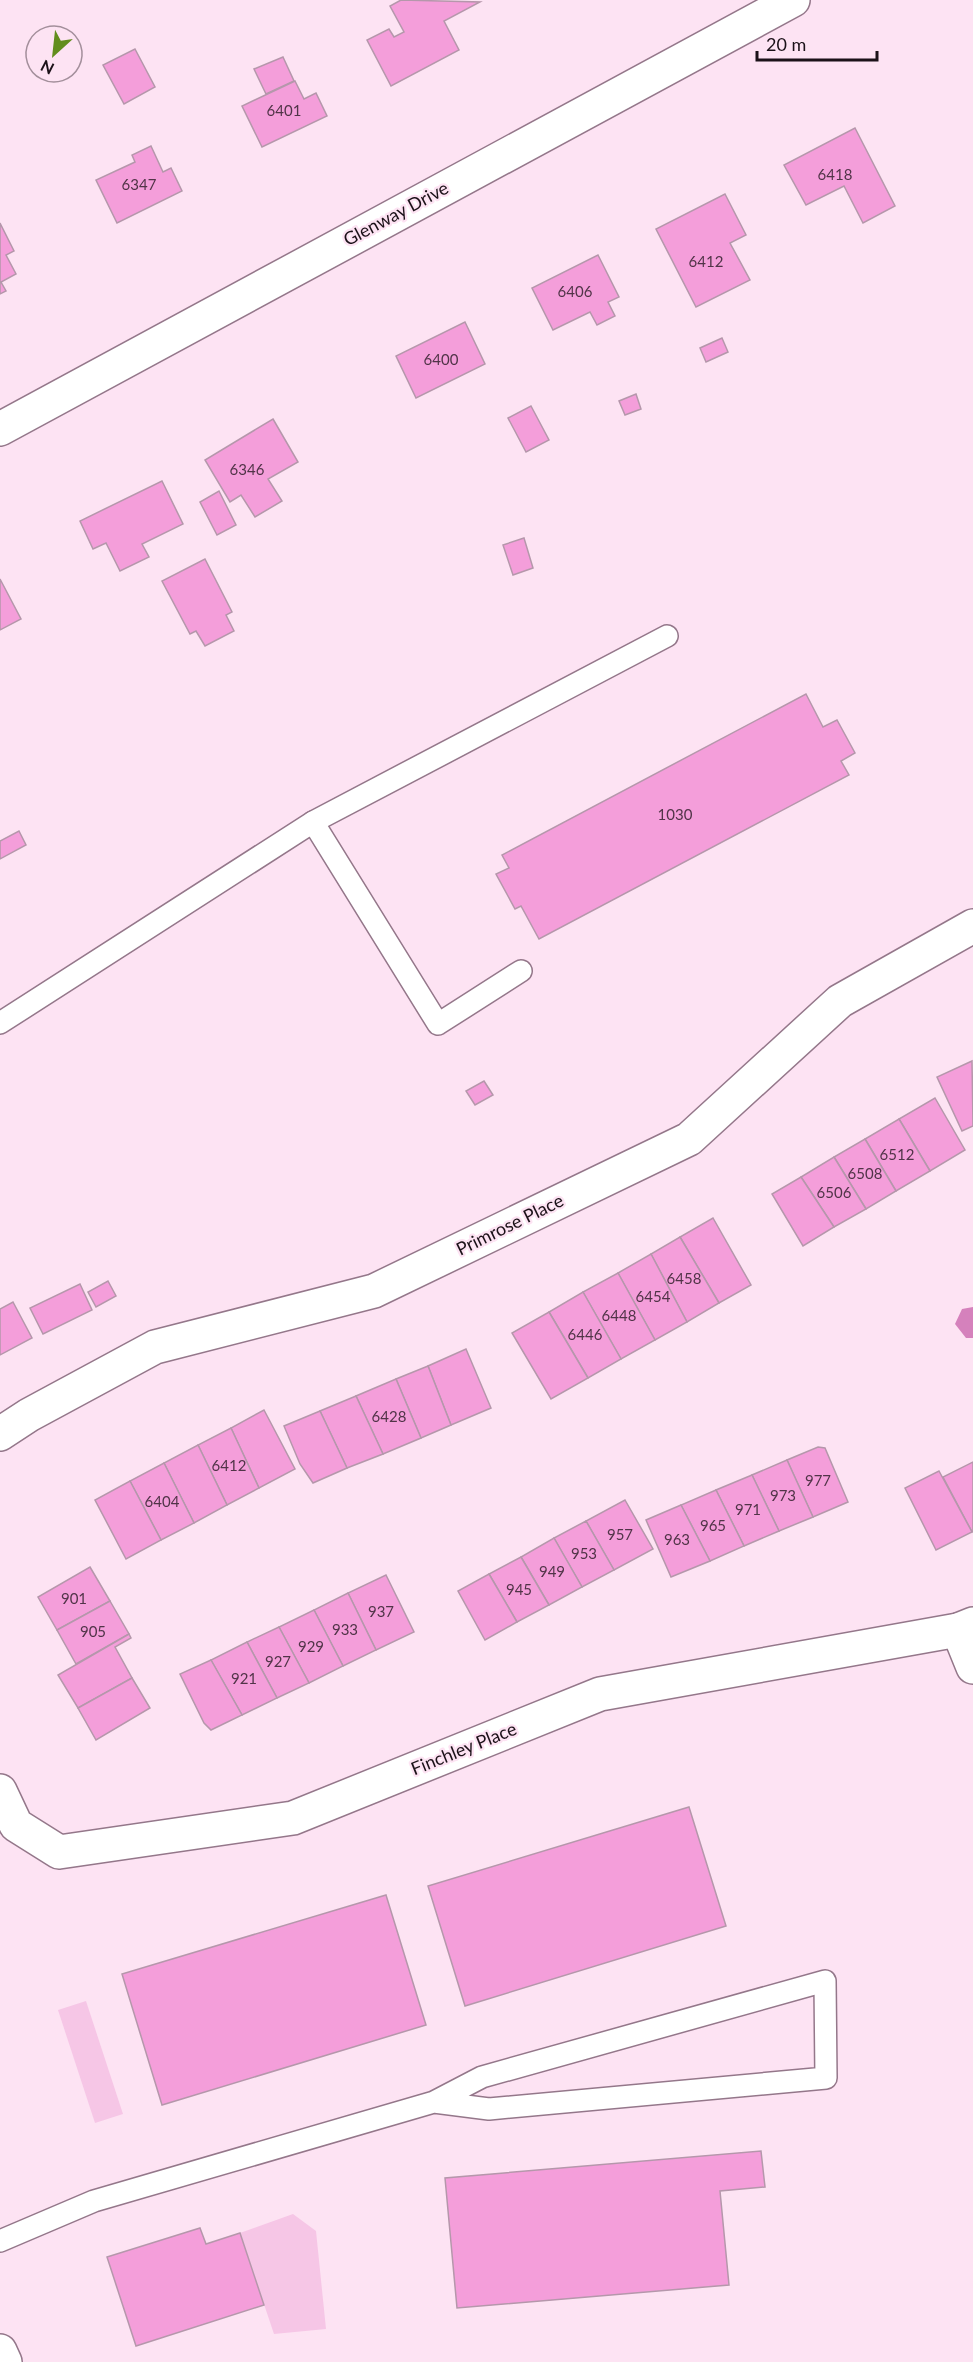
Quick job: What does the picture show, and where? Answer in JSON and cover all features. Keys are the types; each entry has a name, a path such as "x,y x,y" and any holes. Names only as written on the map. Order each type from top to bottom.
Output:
{"street":[{"name":"Glenway Drive","path":"0,429 793,0"},
{"name":"Primrose Place","path":"0,1434 29,1415 155,1347 374,1291 689,1138 840,1001 973,926"},
{"name":"Finchley Place","path":"0,1791 16,1825 59,1852 292,1818 600,1694 965,1627 973,1667"},
{"path":"0,2351 5,2362"}],"lane":[{"path":"0,1023 313,822 667,636"},
{"path":"313,822 438,1024 521,971"},
{"path":"0,2241 94,2201 434,2102 482,2077 825,1981 826,2078 489,2109 434,2102"}],"shaded area":[{"path":"973,1307 973,1338 966,1338 955,1324 962,1309"},
{"path":"86,2001 123,2114 95,2123 58,2010"},
{"path":"293,2214 316,2231 326,2329 274,2334 240,2233"}],"building":[{"path":"401,0 480,2 444,21 459,50 391,86 367,40 389,29 394,37 404,32 390,6"},
{"path":"135,49 155,87 124,104 103,65"},
{"path":"283,57 294,81 266,94 254,69"},
{"path":"295,81 304,99 316,93 327,116 262,147 242,106"},
{"path":"855,128 895,206 863,223 844,186 806,205 784,165"},
{"path":"151,146 163,172 171,168 182,191 117,223 96,180 135,162 132,155"},
{"path":"725,194 746,235 730,243 750,280 696,307 656,229"},
{"path":"0,223 14,251 6,255 16,274 1,282 6,291 0,294"},
{"path":"598,255 619,297 608,302 615,316 597,325 590,312 553,330 532,288"},
{"path":"465,322 485,364 416,398 396,356"},
{"path":"722,338 728,352 706,362 700,348"},
{"path":"636,394 641,409 625,415 619,401"},
{"path":"531,406 549,440 526,452 508,418"},
{"path":"273,419 298,462 268,479 282,501 255,517 241,495 230,502 205,460"},
{"path":"162,481 183,524 142,544 149,557 120,571 106,543 93,549 80,521"},
{"path":"219,491 236,525 217,535 200,502"},
{"path":"524,538 533,568 513,575 503,545"},
{"path":"205,559 232,612 226,615 234,631 205,646 196,631 190,634 162,581"},
{"path":"0,579 21,619 0,630"},
{"path":"806,694 823,727 837,720 855,753 841,761 849,775 539,939 521,906 515,909 496,874 509,868 502,855"},
{"path":"19,831 26,845 0,859 0,841"},
{"path":"972,1061 973,1126 962,1131 937,1077"},
{"path":"484,1081 493,1095 475,1105 466,1091"},
{"path":"935,1098 965,1150 930,1171 899,1119"},
{"path":"899,1119 930,1171 896,1191 865,1139"},
{"path":"865,1139 896,1191 866,1209 834,1157"},
{"path":"834,1157 866,1209 834,1227 801,1177"},
{"path":"801,1177 834,1227 803,1246 772,1194"},
{"path":"713,1218 751,1285 719,1303 680,1237"},
{"path":"680,1237 719,1303 687,1322 651,1254"},
{"path":"651,1254 687,1322 655,1340 618,1273"},
{"path":"618,1273 655,1340 621,1359 583,1292"},
{"path":"108,1281 116,1296 96,1307 88,1292"},
{"path":"80,1284 92,1310 43,1334 30,1308"},
{"path":"583,1292 621,1359 588,1378 549,1312"},
{"path":"13,1302 32,1338 0,1355 0,1309"},
{"path":"549,1312 588,1378 551,1399 512,1333"},
{"path":"466,1349 491,1408 451,1425 428,1366"},
{"path":"428,1366 451,1425 421,1438 396,1379"},
{"path":"396,1379 421,1438 383,1454 356,1396"},
{"path":"356,1396 383,1454 347,1468 320,1411"},
{"path":"264,1410 295,1469 259,1488 231,1428"},
{"path":"320,1411 347,1468 313,1483 300,1464 284,1426"},
{"path":"231,1428 259,1488 227,1505 198,1445"},
{"path":"198,1445 227,1505 194,1523 164,1463"},
{"path":"818,1447 825,1448 848,1502 813,1517 787,1460"},
{"path":"787,1460 813,1517 779,1531 752,1475"},
{"path":"973,1462 973,1531 972,1532 943,1477"},
{"path":"164,1463 194,1523 161,1540 130,1481"},
{"path":"939,1471 972,1532 936,1550 905,1488"},
{"path":"752,1475 779,1531 744,1546 716,1490"},
{"path":"130,1481 161,1540 126,1559 95,1500"},
{"path":"716,1490 744,1546 710,1561 681,1505"},
{"path":"625,1500 653,1549 614,1570 586,1521"},
{"path":"681,1505 710,1561 671,1577 646,1520"},
{"path":"586,1521 614,1570 582,1587 554,1538"},
{"path":"554,1538 582,1587 549,1605 521,1557"},
{"path":"521,1557 549,1605 517,1622 489,1574"},
{"path":"90,1567 110,1601 57,1630 38,1597"},
{"path":"489,1574 517,1622 485,1640 458,1591"},
{"path":"386,1575 414,1632 376,1650 348,1593"},
{"path":"348,1593 376,1650 343,1666 314,1610"},
{"path":"110,1601 129,1634 76,1664 57,1630"},
{"path":"314,1610 343,1666 309,1683 279,1627"},
{"path":"279,1627 309,1683 277,1698 247,1642"},
{"path":"129,1634 131,1638 115,1647 132,1678 78,1708 58,1675"},
{"path":"247,1642 277,1698 242,1715 211,1660"},
{"path":"211,1660 242,1715 211,1730 204,1723 180,1674"},
{"path":"132,1678 150,1708 96,1740 78,1708"},
{"path":"689,1807 726,1926 465,2006 428,1886"},
{"path":"386,1895 426,2025 162,2105 122,1974"},
{"path":"761,2151 765,2187 720,2191 729,2285 457,2308 445,2178"},
{"path":"200,2228 206,2244 240,2233 264,2305 136,2346 107,2257"}]}
